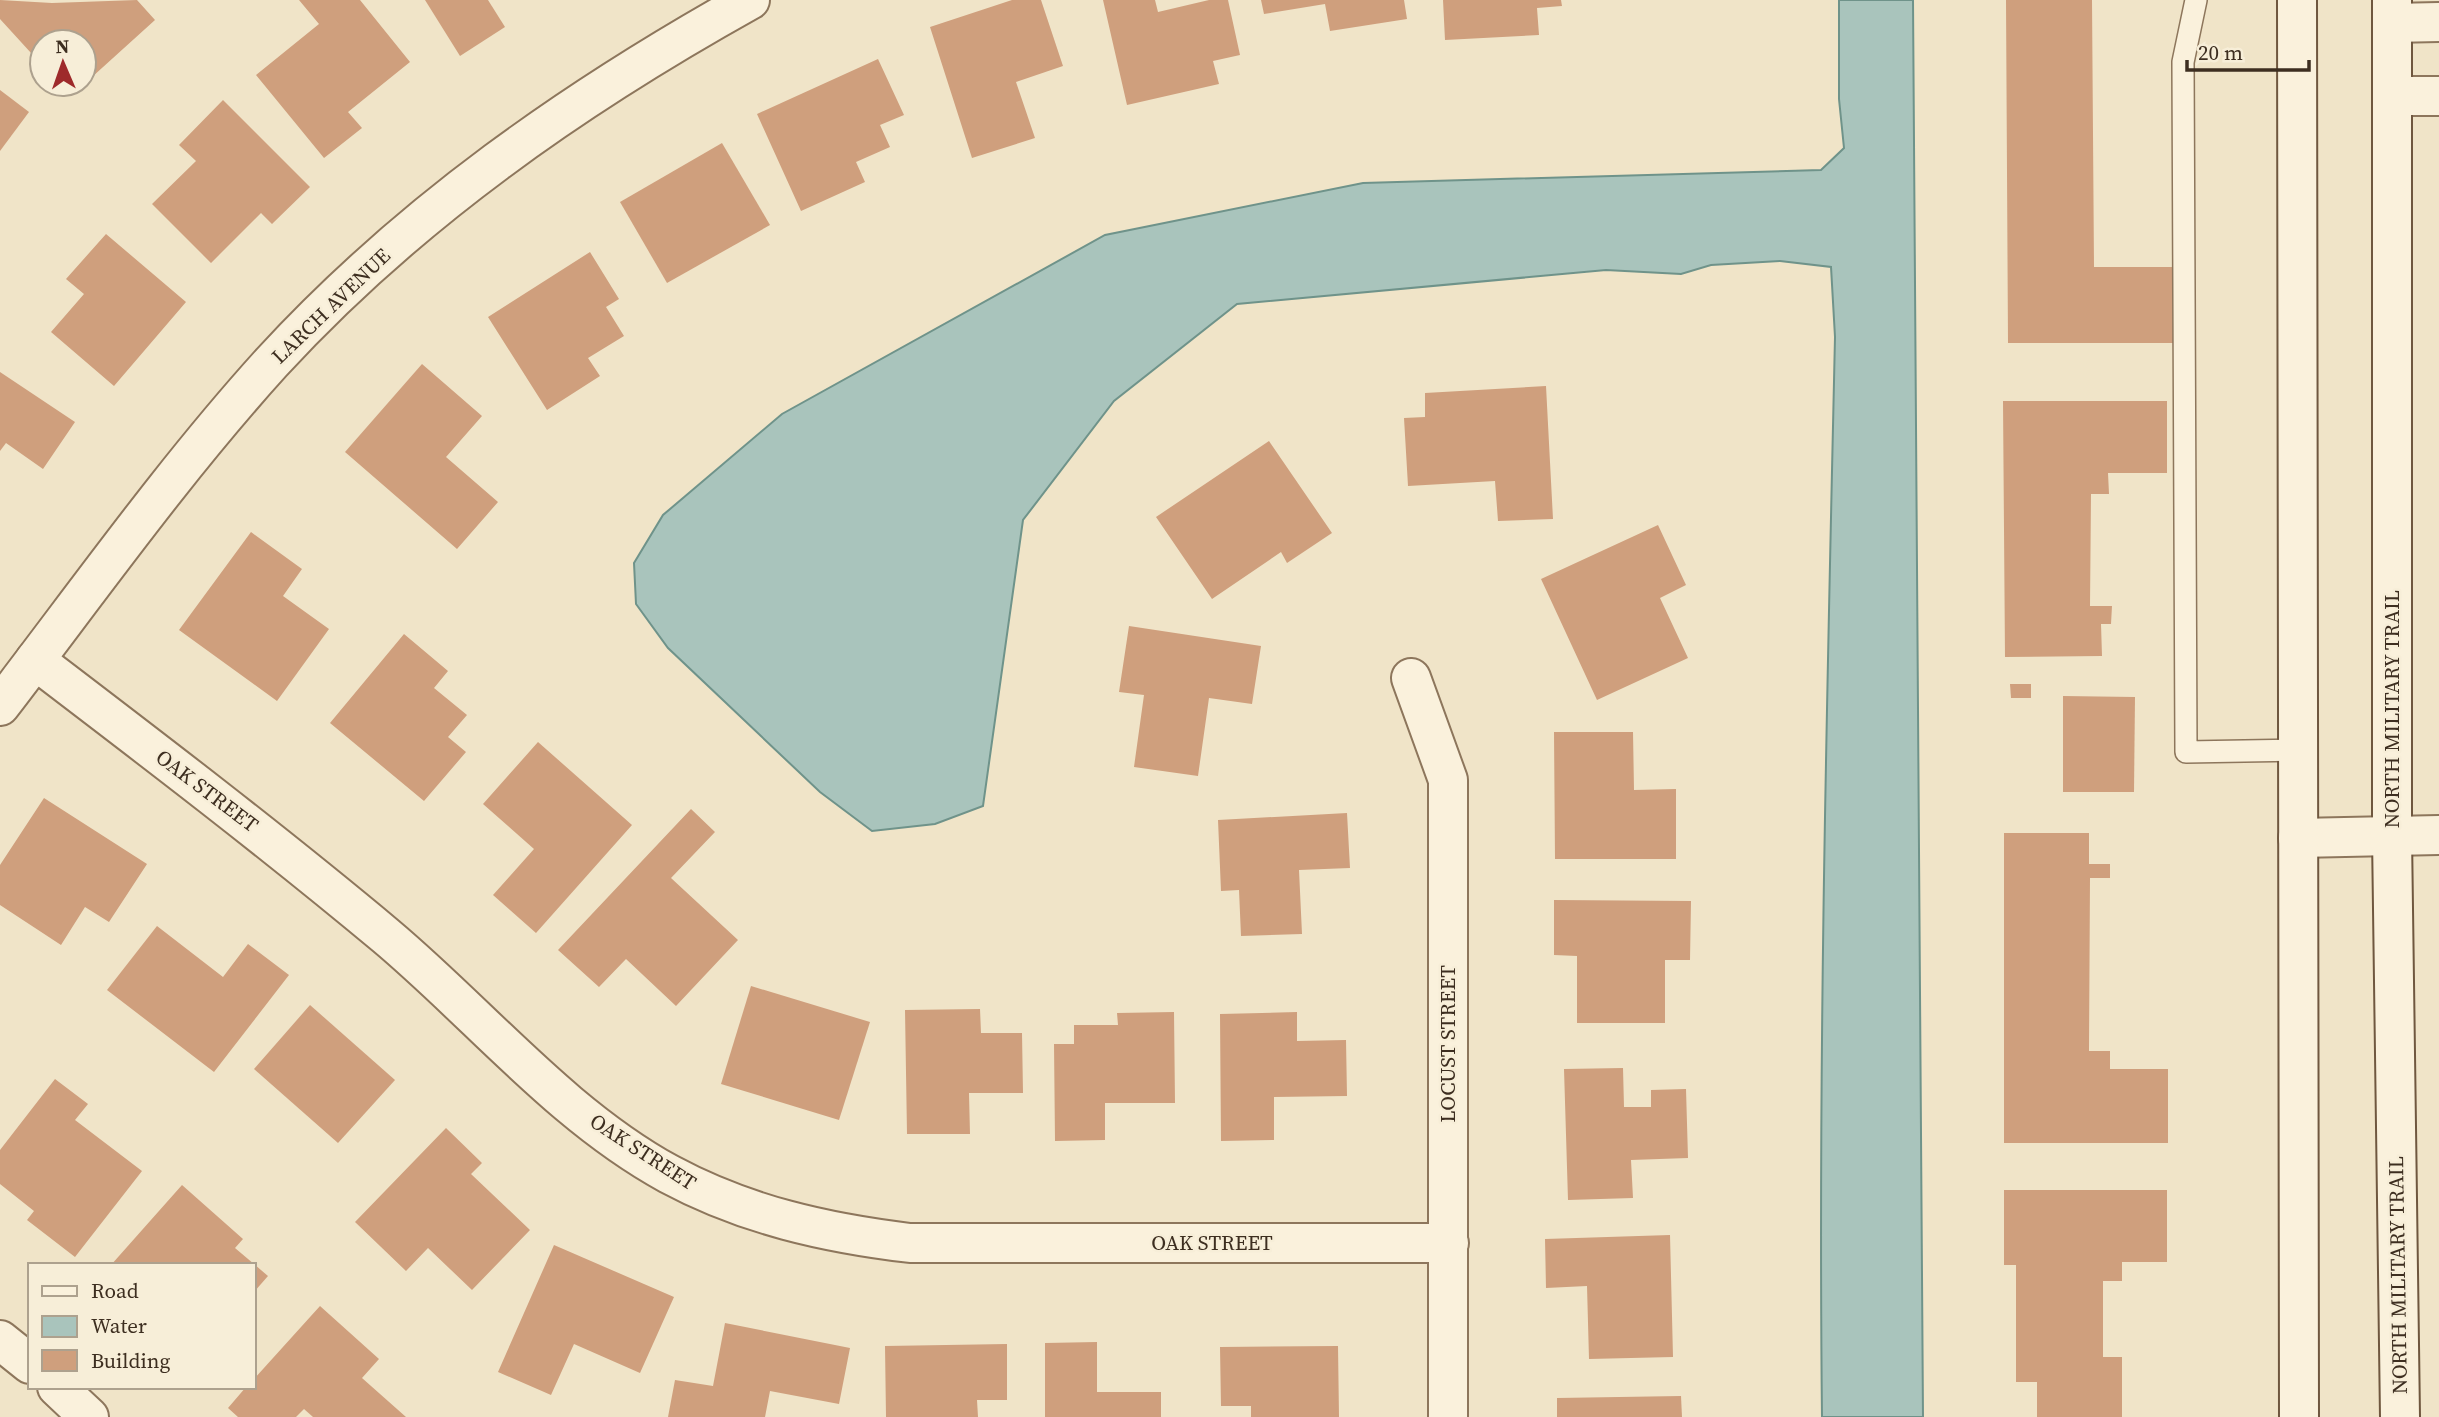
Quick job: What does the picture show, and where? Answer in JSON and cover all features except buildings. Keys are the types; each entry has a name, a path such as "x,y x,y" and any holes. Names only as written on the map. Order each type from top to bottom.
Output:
{"street":[{"name":"LARCH AVENUE","path":"0,706 189,459 273,361 364,270 437,207 539,129 647,57 750,0"},
{"path":"2297,0 2299,1417"},
{"path":"2392,11 2439,22"},
{"name":"NORTH MILITARY TRAIL","path":"2392,11 2392,836 2400,1417"},
{"path":"2392,96 2439,96"},
{"name":"OAK STREET","path":"35,660 271,840 414,960 607,1133 668,1173 700,1190 768,1216 838,1234 910,1243 1449,1243"},
{"name":"LOCUST STREET","path":"1411,678 1448,780 1448,1417"},
{"path":"2298,838 2439,835"},
{"path":"0,1340 28,1362"},
{"path":"59,1389 89,1417"}],"lane":[{"path":"2196,0 2183,62 2186,752 2298,750"}],"water":[{"path":"1839,0 1913,0 1923,1417 1822,1417 1822,1012 1835,337 1831,267 1780,261 1711,265 1681,274 1606,270 1237,304 1114,401 1023,520 983,806 935,824 872,831 820,792 668,648 636,604 634,563 663,515 782,414 1105,235 1363,183 1821,170 1844,148 1839,99"}]}
